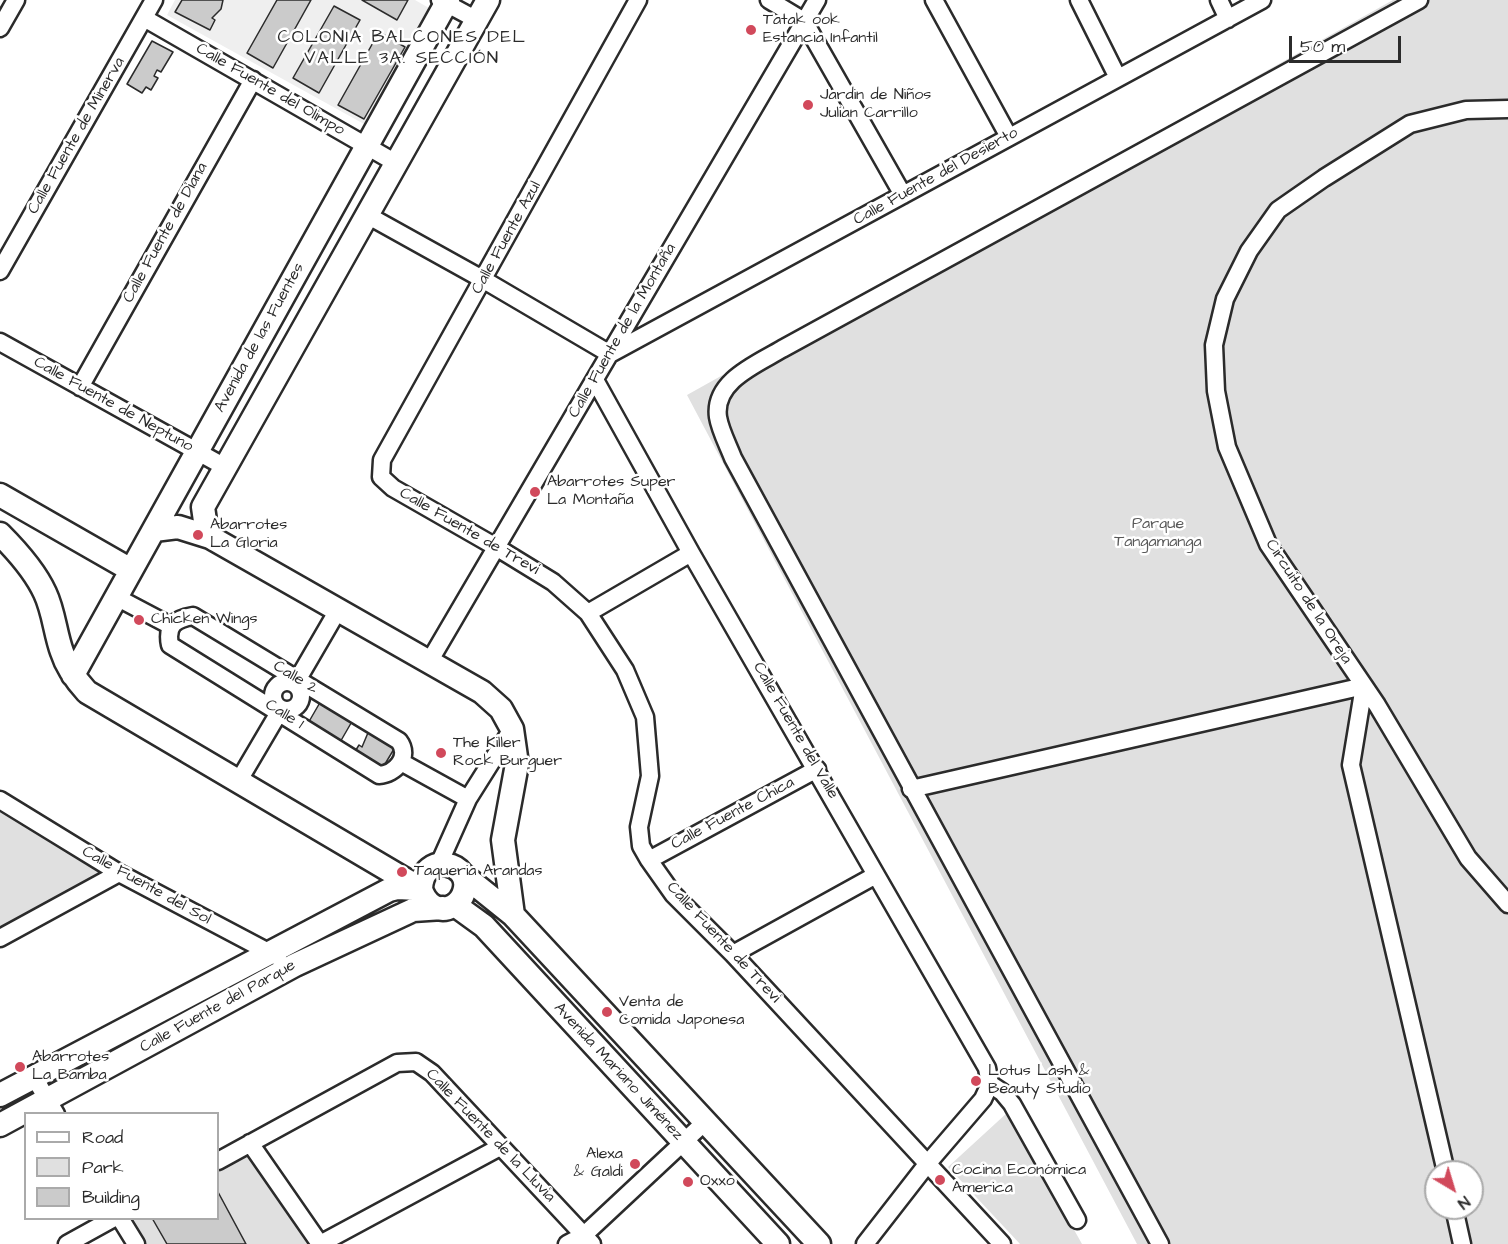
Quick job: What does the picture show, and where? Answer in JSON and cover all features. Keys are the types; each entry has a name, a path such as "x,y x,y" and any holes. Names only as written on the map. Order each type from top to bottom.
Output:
{"street":[{"path":"0,28 16,0"},
{"name":"Calle Fuente de Minerva","path":"0,271 154,0"},
{"name":"Avenida de las Fuentes","path":"210,537 203,507 488,0"},
{"name":"Calle Fuente Azul","path":"381,477 382,460 638,0"},
{"path":"769,0 804,21 903,195"},
{"name":"Calle Fuente de la Montaña","path":"429,662 817,0"},
{"path":"934,0 1009,137"},
{"path":"1079,0 1118,78"},
{"path":"1219,0 1228,19"},
{"name":"Calle Fuente del Desierto","path":"610,354 1262,0"},
{"path":"1160,1244 733,458 718,417 720,397 736,376 782,349 1419,0"},
{"path":"445,1 477,20"},
{"name":"Avenida de las Fuentes","path":"73,675 445,1"},
{"name":"Calle Fuente del Olimpo","path":"144,18 396,163"},
{"name":"Calle Fuente de Diana","path":"80,387 253,80"},
{"name":"Circuito de la Oreja","path":"1508,109 1466,110 1410,124 1324,177 1278,210 1249,251 1225,299 1214,345 1216,391 1227,447 1268,544 1364,686 1468,858 1508,904"},
{"path":"367,215 610,354"},
{"name":"Calle Fuente de Neptuno","path":"0,342 225,467"},
{"name":"Calle Fuente del Valle","path":"595,380 987,1068 990,1084 1002,1092 1012,1104 1077,1220"},
{"name":"Calle Fuente de Trevi","path":"381,477 393,488 553,582 588,613 624,670 645,717 650,776 639,827 641,846 649,860 673,894 733,954 1002,1244"},
{"path":"0,495 131,570"},
{"path":"154,530 178,527 210,537 482,692 501,709 512,729 517,764 503,840 513,915"},
{"name":"Avenida Mariano Jiménez","path":"0,534 19,554 45,593 62,653 73,675 87,692 421,889 426,901 436,908 449,907 484,926 778,1244"},
{"path":"588,613 692,553"},
{"path":"116,597 171,626"},
{"path":"238,782 280,711 290,710 301,701 301,692 297,682 338,610"},
{"name":"Calle 2","path":"171,626 179,618 193,616 297,682 399,741 403,746 401,762"},
{"name":"Calle 1","path":"171,626 168,635 170,645 280,711 379,775 394,771 401,762"},
{"path":"911,789 1364,686 1351,765 1443,1160"},
{"path":"421,889 423,876 432,866 439,864 468,799 512,729"},
{"path":"401,762 468,799"},
{"name":"Calle Fuente Chica","path":"649,860 817,769"},
{"name":"Calle Fuente del Sol","path":"0,800 119,873 295,965"},
{"path":"371,860 388,876 388,884 381,894"},
{"name":"Avenida Mariano Jiménez","path":"439,864 452,865 513,915 819,1244"},
{"path":"0,938 119,873"},
{"path":"449,907 464,895 462,874"},
{"path":"733,954 876,875"},
{"name":"Calle Fuente del Parque","path":"0,1095 381,894 397,888 421,889"},
{"name":"Calle Fuente del Parque","path":"38,1112 52,1107 295,965 413,910 449,907"},
{"name":"Calle Fuente de la Lluvia","path":"219,1160 397,1063 416,1062 432,1073 588,1239"},
{"path":"34,1077 52,1107"},
{"path":"865,1244 928,1163 983,1099 990,1084"},
{"name":"Calle Fuente del Parque","path":"0,1125 24,1117"},
{"path":"567,1244 588,1239 705,1122"},
{"path":"250,1143 320,1244 500,1147"},
{"path":"67,1244 110,1220"},
{"path":"121,1220 136,1244"},
{"path":"1457,1220 1462,1244"}],"shaded area":[{"path":"175,0 415,0 429,8 364,124 167,15"}],"green space":[{"name":"Parque Tangamanga","path":"1393,0 1508,0 1508,1244 1137,1244 687,395"},
{"path":"0,800 119,873 0,938"},
{"path":"1008,1112 1082,1244 1020,1244 948,1167"},
{"path":"250,1143 320,1244 136,1244 121,1220 219,1220 219,1160"}],"building":[{"path":"182,0 223,0 221,9 212,18 215,20 210,30 175,12"},
{"path":"277,0 311,0 273,68 247,53"},
{"path":"362,0 408,0 397,20"},
{"path":"334,6 360,20 319,93 293,78"},
{"path":"379,32 405,47 364,119 338,105"},
{"path":"152,41 173,52 161,72 157,70 154,76 158,78 151,90 146,87 142,93 127,84"},
{"path":"322,699 354,718 339,744 307,725"},
{"path":"370,728 397,744 382,769 354,753 359,745 362,747"},
{"path":"219,1194 246,1244 167,1244 153,1220 219,1220"}],"place":[{"name":"Tatak ook Estancia Infantil","path":"751,30"},
{"name":"Jardin de Niños Julian Carrillo","path":"808,105"},
{"name":"Abarrotes Super La Montaña","path":"535,492"},
{"name":"Abarrotes La Gloria","path":"198,535"},
{"name":"Chicken Wings","path":"139,620"},
{"name":"The Killer Rock Burguer","path":"441,753"},
{"name":"Taqueria Arandas","path":"402,872"},
{"name":"Venta de Comida Japonesa","path":"607,1012"},
{"name":"Abarrotes La Bamba","path":"20,1067"},
{"name":"Lotus Lash & Beauty Studio","path":"976,1081"},
{"name":"Alexa & Galdi","path":"635,1164"},
{"name":"Cocina Económica America","path":"940,1180"},
{"name":"Oxxo","path":"688,1182"}],"district":[{"name":"COLONIA BALCONES DEL VALLE 3A. SECCIÓN","path":"402,48"}]}
